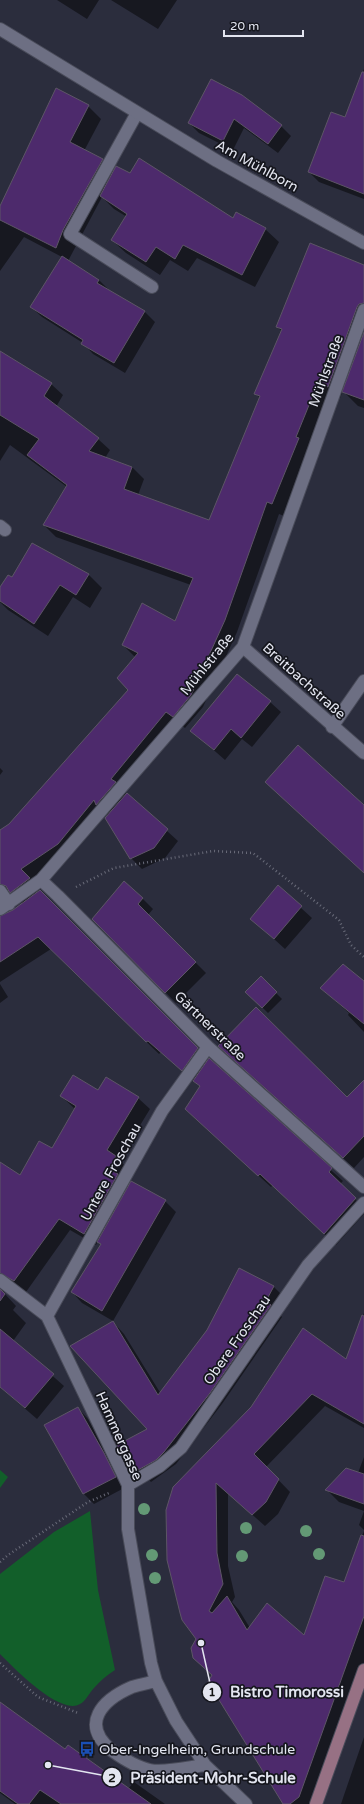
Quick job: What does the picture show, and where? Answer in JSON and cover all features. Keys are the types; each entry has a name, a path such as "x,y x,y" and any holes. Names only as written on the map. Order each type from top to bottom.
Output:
{"street":[{"name":"Am Mühlborn","path":"0,28 217,161 364,243"},
{"path":"137,113 70,234 152,287"},
{"name":"Mühlstraße","path":"4,906 41,880 244,647 364,310"},
{"name":"Breitbachstraße","path":"244,647 332,727 364,753"},
{"path":"332,727 364,681"},
{"name":"Gärtnerstraße","path":"41,880 208,1047 364,1187"},
{"path":"0,891 4,906"},
{"name":"Untere Froschau","path":"47,1316 162,1111 208,1047"},
{"name":"Obere Froschau","path":"128,1485 160,1466 181,1448 308,1265 364,1203"},
{"name":"Hammergasse","path":"0,1280 47,1316 128,1485 128,1529 151,1664 156,1681 176,1721 205,1765 246,1804"},
{"path":"316,1804 364,1670"},
{"path":"156,1681 132,1688 114,1698 101,1710 95,1720 96,1729 100,1739 118,1755 138,1766 150,1770 205,1765"}],"path":[{"path":"58,896 114,868 213,851 253,853 339,920 351,945 364,957"},
{"path":"0,1562 8,1555 88,1502 128,1485"},
{"path":"0,1663 38,1696 95,1720"}],"green space":[{"path":"0,1470 8,1477 0,1488"},
{"path":"90,1511 98,1590 115,1670 106,1676 92,1690 82,1703 71,1706 49,1697 26,1679 0,1654 0,1574 54,1532"}],"building":[{"path":"362,72 364,72 364,194 308,172 331,112 345,117"},
{"path":"211,79 242,95 282,125 268,144 234,119 223,141 188,123"},
{"path":"56,88 89,105 70,142 103,159 63,230 56,248 0,220 0,206"},
{"path":"139,158 233,218 236,212 266,228 242,275 183,245 175,259 156,247 146,262 111,240 127,214 100,196 116,166 130,173"},
{"path":"310,243 364,265 364,303 359,304 357,307 328,387 318,383 296,437 299,438 272,504 267,502 225,620 191,695 173,717 166,712 111,779 116,782 96,805 94,800 58,844 21,869 30,878 10,893 6,886 0,884 0,830 9,824 128,690 117,678 138,653 122,645 142,603 175,621 193,578 43,525 67,485 27,455 39,439 0,415 0,351 52,383 44,396 99,438 89,451 132,467 124,489 209,520 260,396 254,394 282,329 276,327"},
{"path":"62,256 99,280 97,283 145,311 114,363 81,344 83,340 30,307"},
{"path":"364,332 364,400 342,392"},
{"path":"32,543 89,574 76,595 60,585 34,624 0,601 0,587 8,575 12,577"},
{"path":"237,674 271,701 241,738 231,729 214,750 190,731"},
{"path":"298,745 364,805 364,873 265,782"},
{"path":"127,793 168,829 154,848 130,859 105,818"},
{"path":"124,881 143,898 138,904 196,962 165,993 92,919"},
{"path":"278,885 302,906 274,939 250,919"},
{"path":"40,890 198,1048 182,1071 148,1041 146,1042 38,937 0,962 0,916 13,910"},
{"path":"343,964 364,981 364,1024 320,988"},
{"path":"261,976 277,992 262,1008 245,992"},
{"path":"256,1007 347,1097 364,1080 364,1136 343,1158 218,1046"},
{"path":"209,1058 332,1168 329,1172 356,1198 324,1234 260,1174 258,1176 185,1109 200,1086 193,1081"},
{"path":"73,1075 98,1090 106,1077 139,1097 107,1150 116,1156 109,1169 118,1174 84,1234 59,1219 14,1281 0,1273 0,1162 20,1175 39,1141 52,1148 76,1106 60,1096"},
{"path":"131,1181 166,1200 102,1311 71,1292 101,1244 97,1242"},
{"path":"239,1268 274,1286 266,1301 271,1305 210,1393 164,1452 156,1460 138,1470 135,1466 129,1469 117,1445 147,1429 70,1346 113,1321 158,1395 207,1330"},
{"path":"0,1289 5,1294 0,1301"},
{"path":"362,1315 364,1316 364,1424 312,1394 254,1454 279,1479 266,1502 252,1515 216,1483 217,1553 223,1584 209,1611 212,1613 227,1596 247,1630 267,1603 304,1635 325,1576 344,1582 361,1535 364,1536 364,1616 299,1797 290,1804 283,1804 208,1682 212,1675 193,1658 191,1648 196,1639 182,1620 167,1560 166,1510 173,1487 251,1407 303,1328 346,1359"},
{"path":"0,1329 54,1374 25,1408 0,1387"},
{"path":"78,1407 116,1477 83,1494 44,1425"},
{"path":"346,1468 364,1474 364,1504 325,1490"},
{"path":"0,1702 65,1749 68,1745 151,1804 61,1804 40,1790 29,1804 18,1804 0,1791"}],"place":[{"name":"Bistro Timorossi","path":"201,1643"},
{"name":"Ober-Ingelheim, Grundschule","path":"87,1749"},
{"name":"Präsident-Mohr-Schule","path":"48,1765"}]}
